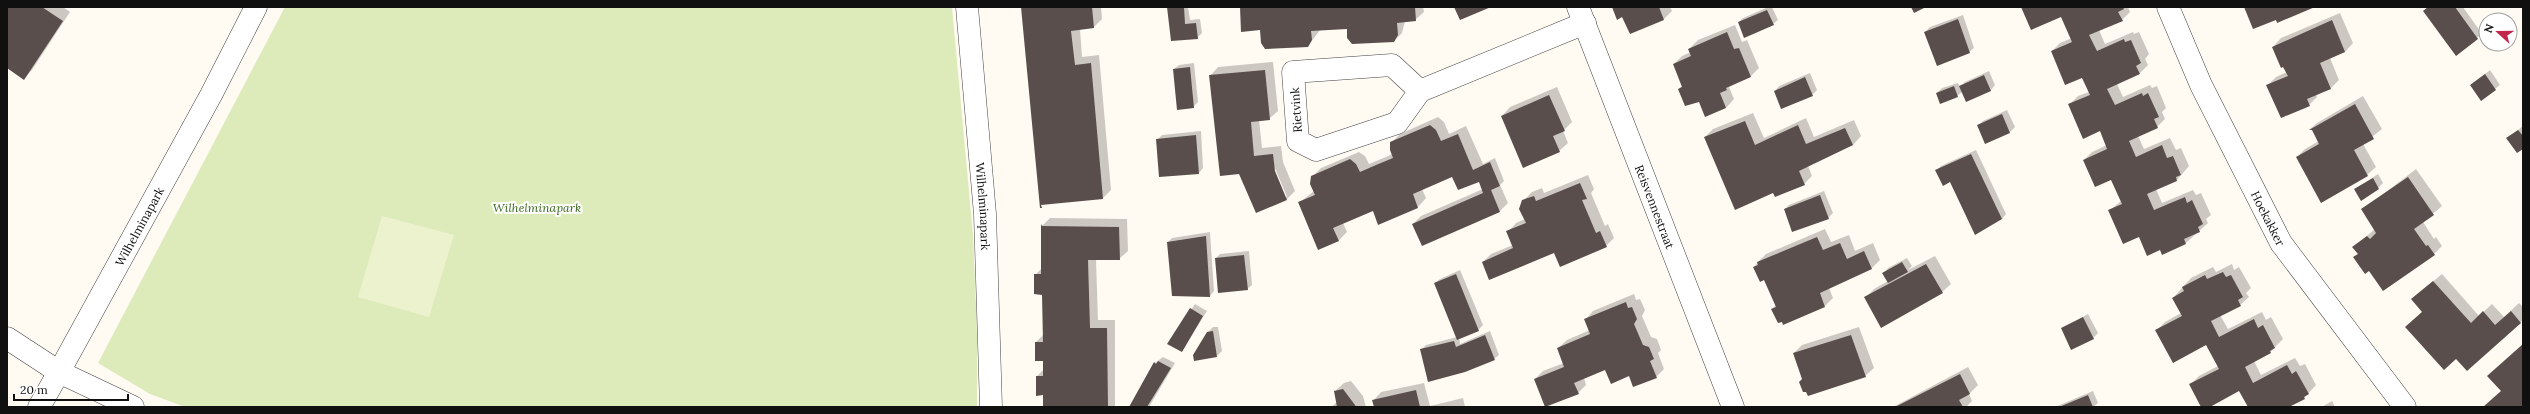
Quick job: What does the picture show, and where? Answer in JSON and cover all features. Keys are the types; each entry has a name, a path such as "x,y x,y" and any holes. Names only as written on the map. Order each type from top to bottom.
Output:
{"street":[{"name":"Wilhelminapark","path":"39,407 211,95 256,7"},
{"name":"Wilhelminapark","path":"967,7 985,214 991,407"},
{"name":"Hoekakker","path":"2168,7 2201,85 2281,244 2405,407"},
{"path":"1420,91 1581,15"},
{"name":"Reisvennestraat","path":"1581,15 1733,407"},
{"name":"Rietvink","path":"1392,65 1420,91 1397,123 1316,150 1298,140 1294,72 1392,65"},
{"path":"7,338 59,372 133,407"}],"green space":[{"name":"Wilhelminapark","path":"285,7 952,7 973,235 977,332 977,407 185,407 150,394 98,363"},
{"path":"382,216 454,235 429,317 358,297"}],"building":[{"path":"7,7 42,7 63,21 24,80 7,68"},
{"path":"1021,7 1092,7 1094,28 1071,31 1075,65 1091,63 1103,199 1041,205 1042,208 1040,208"},
{"path":"1167,7 1184,7 1185,24 1196,23 1198,39 1171,41"},
{"path":"1240,7 1415,7 1416,21 1397,23 1398,35 1394,42 1352,44 1347,38 1347,29 1311,31 1312,40 1308,47 1265,49 1261,43 1260,30 1241,32"},
{"path":"1454,7 1491,7 1460,20"},
{"path":"1612,7 1659,7 1664,20 1630,34 1622,17 1617,20"},
{"path":"1911,7 1926,7 1914,13"},
{"path":"2021,7 2123,7 2124,9 2118,12 2123,21 2089,35 2097,51 2124,39 2125,42 2131,40 2141,63 2136,66 2140,74 2107,89 2115,105 2142,93 2143,96 2148,93 2159,117 2154,119 2158,128 2129,141 2136,157 2162,145 2167,158 2173,156 2181,175 2176,177 2177,181 2147,194 2154,210 2185,197 2187,203 2192,200 2203,224 2198,227 2200,232 2184,239 2186,244 2162,255 2160,250 2147,256 2139,237 2123,244 2108,210 2122,204 2111,180 2095,187 2083,160 2107,149 2100,131 2083,139 2068,104 2090,95 2082,78 2065,85 2051,51 2072,42 2061,17 2031,30"},
{"path":"2244,7 2315,7 2277,23 2276,20 2253,29"},
{"path":"2428,7 2455,7 2478,39 2456,56 2423,11"},
{"path":"1767,10 1774,25 1744,38 1738,22"},
{"path":"1958,19 1970,53 1937,66 1924,32"},
{"path":"2332,20 2345,52 2320,63 2331,89 2307,99 2310,106 2281,118 2266,85 2288,76 2283,67 2281,68 2272,47"},
{"path":"1727,32 1734,49 1739,48 1751,77 1726,88 1727,90 1720,93 1726,108 1705,117 1699,102 1685,106 1678,89 1682,87 1673,64 1691,56 1688,49"},
{"path":"1190,67 1194,108 1177,110 1173,69"},
{"path":"1265,70 1270,120 1251,122 1254,156 1273,154 1275,171 1287,200 1256,213 1239,174 1220,176 1209,75"},
{"path":"2485,74 2496,90 2481,101 2470,85"},
{"path":"1984,75 1991,91 1966,102 1959,86"},
{"path":"1805,77 1813,96 1781,109 1774,91"},
{"path":"1954,86 1958,97 1940,104 1936,93"},
{"path":"1549,95 1565,131 1553,136 1560,152 1523,168 1501,116"},
{"path":"2355,104 2374,139 2354,150 2368,176 2321,203 2296,157 2319,144 2312,130 2309,130"},
{"path":"2002,114 2010,133 1985,144 1977,125"},
{"path":"1745,121 1755,145 1798,125 1806,144 1845,128 1853,145 1799,171 1805,185 1775,197 1773,193 1735,210 1704,137"},
{"path":"1430,125 1436,130 1441,141 1458,134 1473,170 1490,162 1500,186 1491,190 1500,212 1422,246 1412,224 1483,193 1479,182 1458,190 1452,177 1413,194 1418,208 1378,225 1373,211 1333,228 1339,241 1318,250 1298,202 1315,195 1310,184 1311,176 1350,159 1356,164 1360,172 1393,158 1390,150 1390,142"},
{"path":"2518,130 2523,136 2523,149 2517,153 2506,138"},
{"path":"1196,135 1199,174 1159,177 1156,139"},
{"path":"1971,154 2002,219 1975,235 1950,182 1943,186 1935,170"},
{"path":"2408,177 2434,215 2414,229 2426,246 2428,245 2435,255 2383,291 2369,271 2365,274 2353,257 2358,254 2352,247 2367,236 2370,239 2376,233 2361,209"},
{"path":"2373,178 2379,189 2361,201 2354,189"},
{"path":"1580,183 1587,199 1582,200 1596,233 1600,231 1607,247 1560,267 1554,253 1489,280 1482,262 1513,248 1506,231 1526,223 1519,209 1522,200 1534,196 1536,201"},
{"path":"1820,195 1829,219 1792,232 1784,209"},
{"path":"1041,224 1042,226 1119,227 1120,260 1088,260 1090,328 1107,328 1108,407 1043,407 1043,395 1036,396 1036,376 1043,376 1043,361 1035,361 1035,342 1043,342 1042,295 1034,294 1034,274 1041,274"},
{"path":"1206,236 1210,297 1172,296 1167,242"},
{"path":"1817,237 1823,250 1840,243 1847,259 1864,251 1872,269 1820,293 1825,307 1783,325 1782,322 1778,323 1771,309 1776,307 1764,280 1760,282 1753,267 1758,265 1757,262"},
{"path":"1244,255 1248,290 1218,293 1215,258"},
{"path":"1902,262 1908,272 1888,283 1882,273"},
{"path":"1926,264 1943,293 1881,328 1864,297"},
{"path":"2223,272 2226,277 2231,275 2243,297 2238,300 2241,306 2211,321 2219,337 2254,319 2258,328 2263,325 2275,348 2270,351 2271,353 2245,367 2253,383 2287,365 2292,374 2296,371 2309,394 2304,397 2305,399 2289,407 2248,407 2239,391 2210,407 2201,407 2189,384 2219,369 2206,345 2173,363 2155,330 2182,316 2172,298 2184,291 2182,287 2205,275 2207,279"},
{"path":"1456,274 1479,331 1457,340 1434,283"},
{"path":"2433,281 2471,323 2483,311 2495,325 2511,311 2521,323 2467,371 2456,359 2444,370 2405,327 2422,312 2411,299"},
{"path":"1626,302 1628,308 1632,307 1637,319 1634,324 1643,345 1649,347 1654,359 1650,361 1657,378 1633,387 1629,376 1611,384 1605,370 1574,383 1579,394 1545,407 1534,379 1564,367 1557,348 1590,334 1584,319"},
{"path":"1190,308 1203,316 1182,352 1167,344"},
{"path":"2083,317 2094,339 2071,350 2061,328"},
{"path":"1213,331 1217,357 1194,361 1193,355 1207,332"},
{"path":"1485,335 1495,360 1465,372 1428,382 1420,349 1454,341 1456,347"},
{"path":"1851,335 1866,377 1808,396 1806,392 1803,392 1799,382 1802,379 1793,353"},
{"path":"2523,344 2523,407 2483,407 2501,391 2487,376"},
{"path":"1158,361 1171,368 1147,407 1129,407 1154,362 1156,364"},
{"path":"1960,374 1970,394 1959,400 1963,407 1895,407"},
{"path":"1343,389 1356,407 1337,407 1334,391"},
{"path":"1416,390 1420,407 1374,407 1372,400"},
{"path":"2088,395 2093,407 2059,407"}]}
